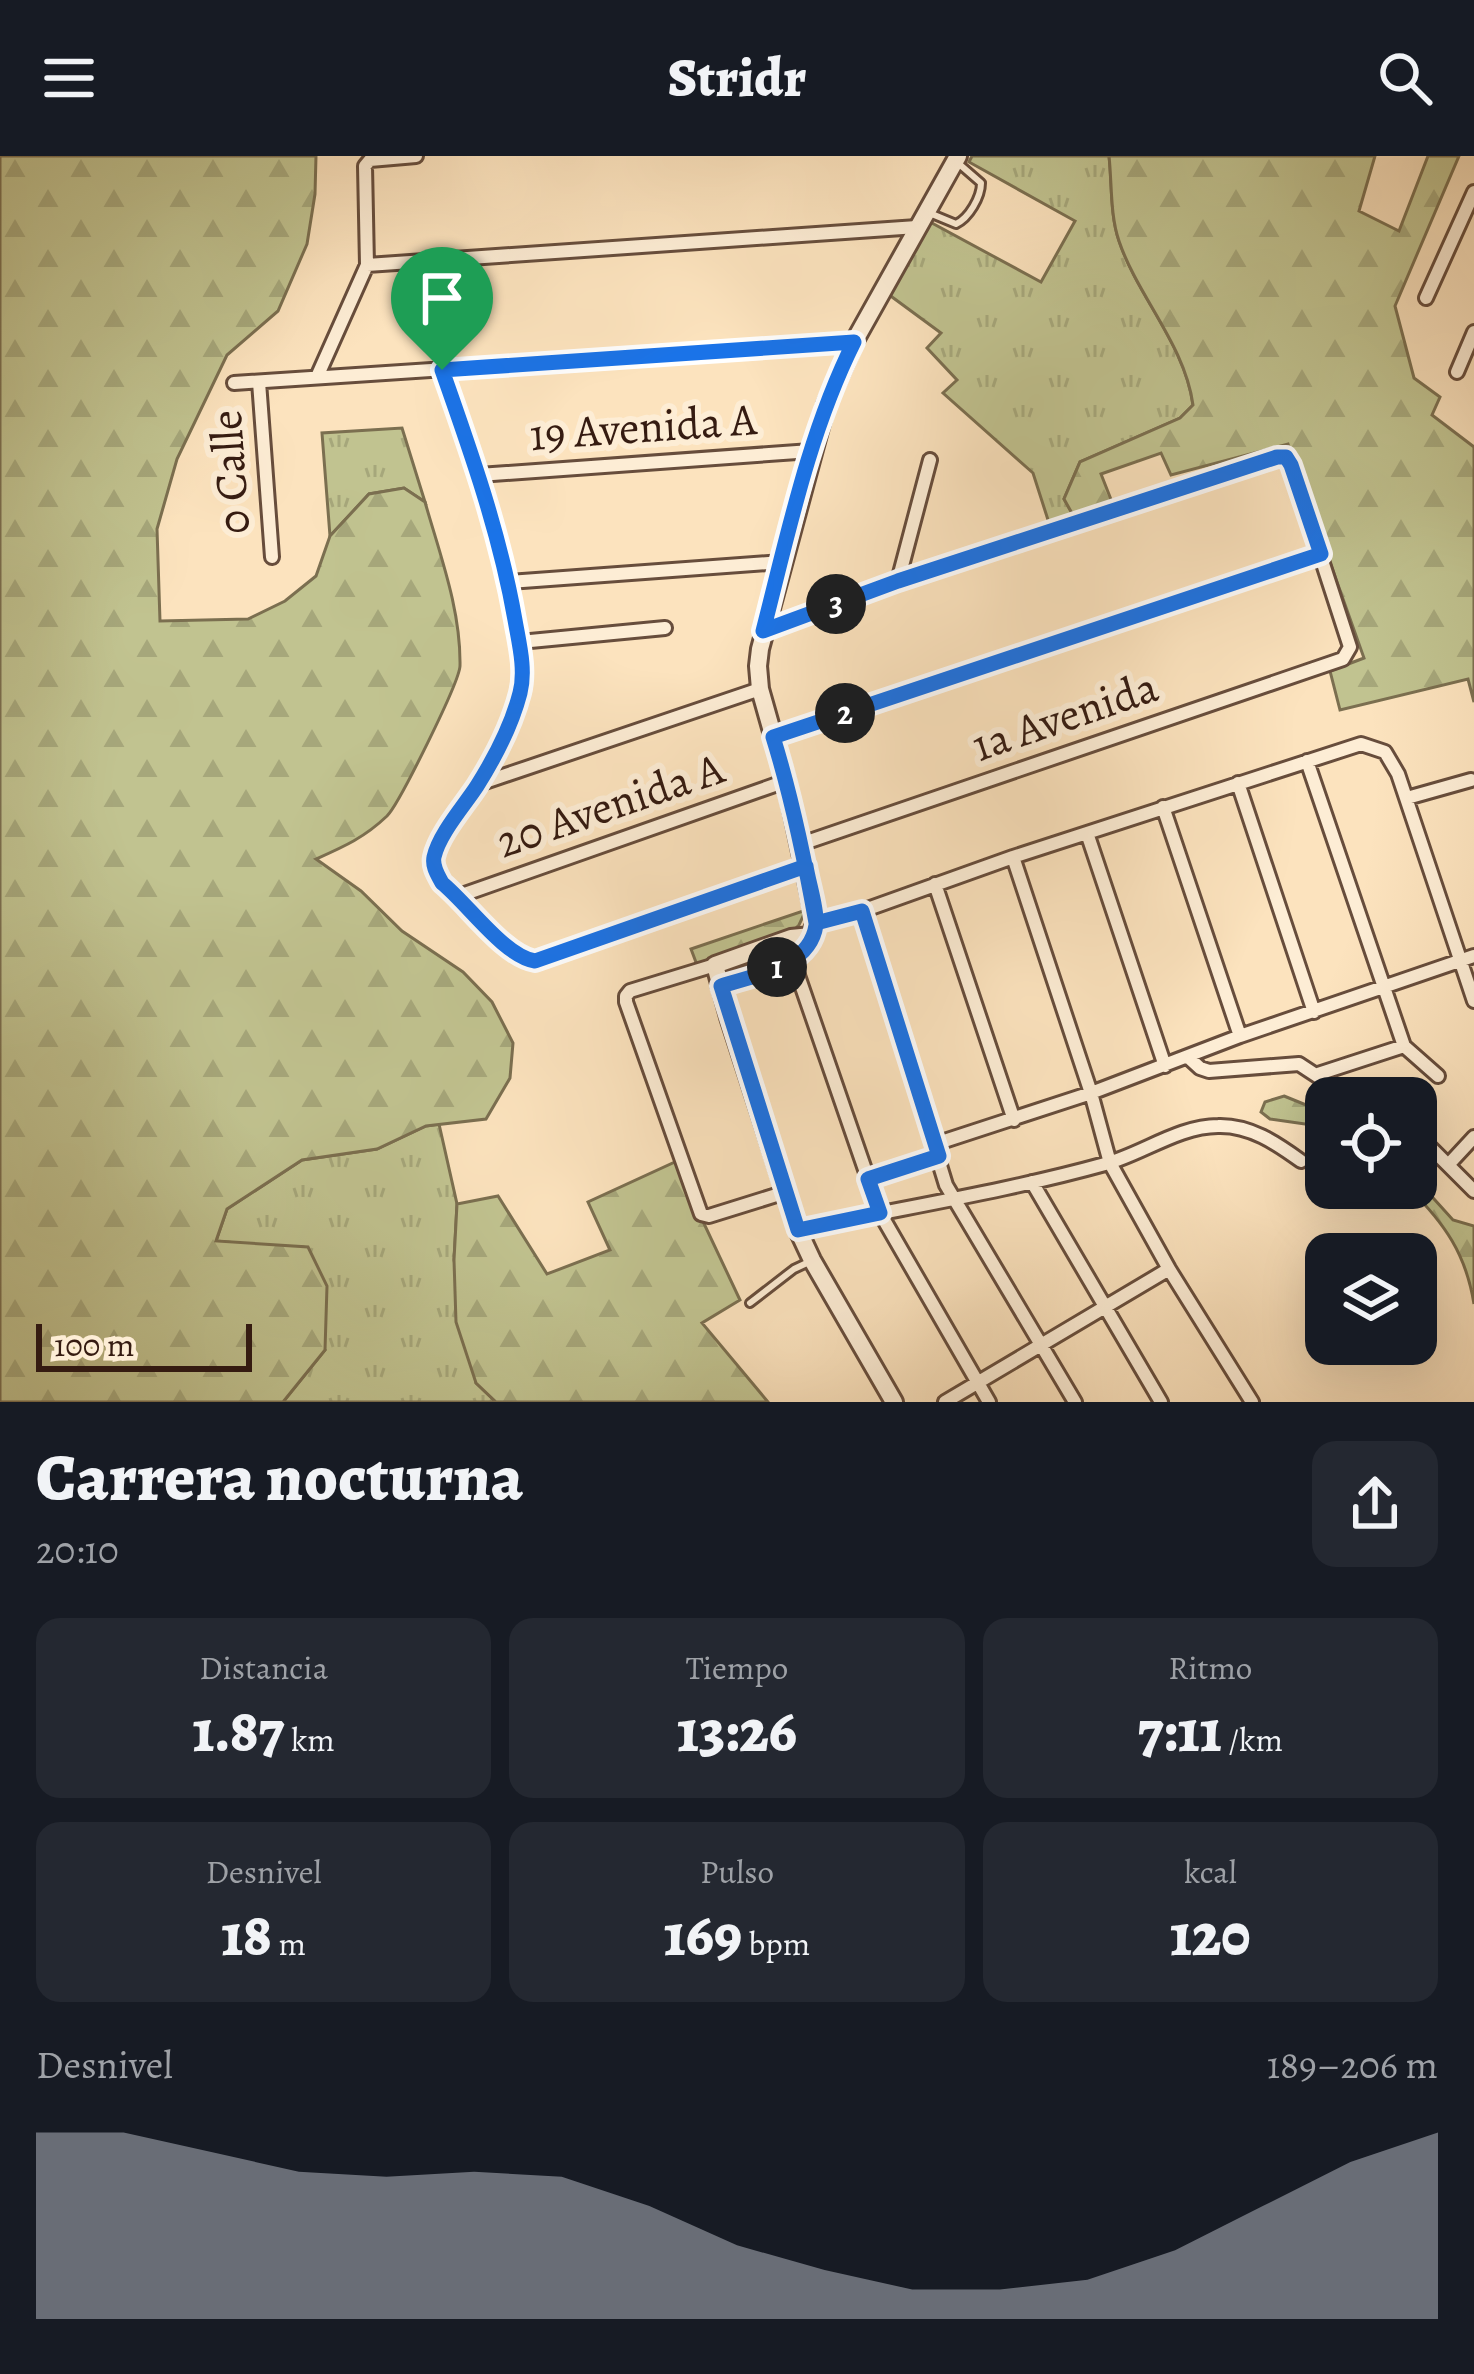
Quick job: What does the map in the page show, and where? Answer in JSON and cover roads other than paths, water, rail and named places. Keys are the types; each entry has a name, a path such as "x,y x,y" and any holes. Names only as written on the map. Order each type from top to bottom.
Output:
{"street":[{"path":"317,377 367,265 365,166 370,160 416,156"},
{"path":"721,986 793,961 813,930 806,866 760,689 763,631 832,389 957,159"},
{"path":"1426,298 1474,192"},
{"path":"367,265 922,219"},
{"path":"1456,372 1474,332"},
{"path":"235,383 854,342"},
{"path":"442,370 479,475 509,582 520,642 520,692 478,784 434,858 434,870 442,883 508,947 523,959 535,961 806,866"},
{"name":"0 Calle","path":"260,382 272,557"},
{"name":"19 Avenida A","path":"479,475 811,451"},
{"path":"763,631 898,581 1277,457 1286,457 1291,465 1321,554 773,737"},
{"path":"898,581 930,460"},
{"name":"1a Avenida","path":"801,844 1343,659 1349,650 1321,554"},
{"path":"509,582 782,562"},
{"path":"520,642 664,628"},
{"path":"478,784 760,689"},
{"path":"786,1192 709,1216 701,1214 626,1002 630,991 1013,857 1361,744 1385,752 1392,760 1468,958 1474,1001"},
{"path":"1306,761 1404,1046 1438,1076"},
{"path":"1407,798 1471,780"},
{"name":"20 Avenida A","path":"459,896 786,781"},
{"path":"1238,783 1314,1012"},
{"path":"1163,807 1240,1036"},
{"path":"1087,833 1165,1066"},
{"path":"1013,857 1111,1163 1249,1401"},
{"path":"935,884 1013,1120"},
{"path":"862,911 946,1185 1075,1402"},
{"path":"868,1179 1240,1036 1468,958"},
{"path":"793,961 880,1213 989,1402"},
{"path":"715,965 798,1230 893,1402"},
{"path":"1318,1074 1404,1046"},
{"path":"1188,1057 1209,1071 1291,1063 1322,1077"},
{"path":"798,1230 1111,1163 1201,1126 1255,1132 1301,1161"},
{"path":"1449,1164 1474,1137"},
{"path":"1437,1153 1474,1190"},
{"path":"1032,1182 1161,1402"},
{"path":"945,1402 1169,1269"}],"lane":[{"path":"922,219 956,224 968,214 981,183 957,159"},
{"path":"750,1303 812,1260"}]}
